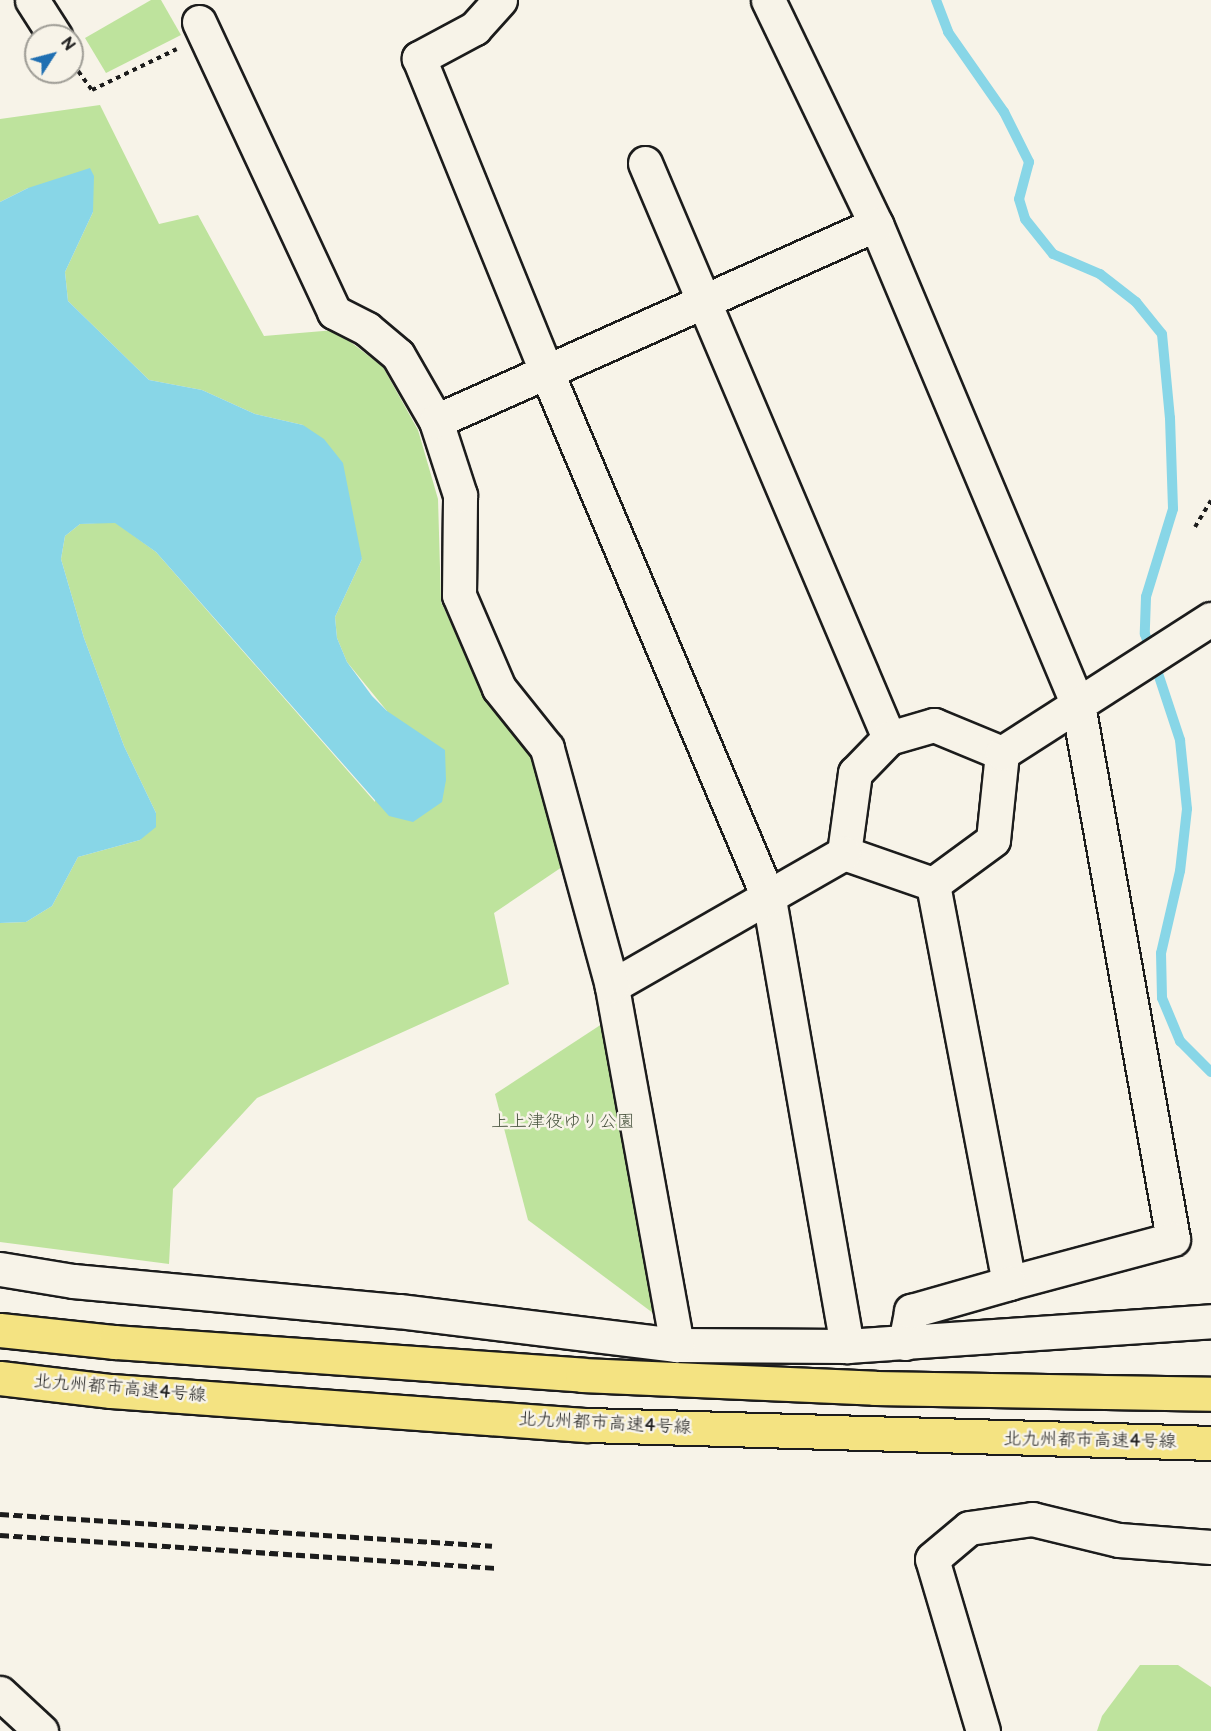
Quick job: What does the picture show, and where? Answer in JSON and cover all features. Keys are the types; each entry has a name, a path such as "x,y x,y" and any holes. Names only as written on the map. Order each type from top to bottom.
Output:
{"highway":[{"path":"0,1330 115,1342 582,1375 875,1388 1211,1394"},
{"name":"北九州都市高速4号線","path":"0,1378 111,1391 588,1425 1211,1443"}],"street":[{"path":"32,0 47,24"},
{"path":"500,0 475,28 419,58 547,373 770,899 847,1346"},
{"path":"768,0 876,224 1078,705 1173,1239 1009,1282 910,1311 905,1343"},
{"path":"202,29 334,312 367,328 398,355 436,421 460,495 459,595 499,688 547,748 612,986 677,1345"},
{"path":"645,163 889,738"},
{"path":"436,421 705,303 876,224"},
{"path":"1002,753 1211,619"},
{"path":"844,853 855,773 889,738 934,724 1002,753"},
{"path":"933,884 993,840 1002,753"},
{"path":"612,986 770,899 844,853"},
{"path":"844,853 933,884"},
{"path":"933,884 1009,1282"},
{"path":"0,1269 73,1281 399,1311 677,1345 847,1346 1211,1321"},
{"path":"983,1731 932,1559 969,1528 1032,1519 1119,1540 1211,1547"},
{"path":"0,1694 41,1731"}],"path":[{"path":"84,79 92,90 202,29"},
{"path":"1195,527 1211,500"}],"green space":[{"path":"151,0 161,0 181,35 106,73 85,38"},
{"path":"100,105 159,224 198,215 264,336 335,330 383,367 418,430 438,499 441,602 483,692 532,755 562,867 494,913 509,984 257,1098 173,1189 169,1264 0,1242 0,923 26,922 52,906 78,857 140,840 156,813 124,746 84,638 61,559 65,536 80,524 115,522 156,552 375,802 387,711 347,662 337,638 335,617 362,559 303,425 255,414 202,390 149,380 68,301 65,272 93,212 28,188 0,202 0,119"},
{"name":"上上津役ゆり公園","path":"605,1022 657,1316 528,1220 495,1094"},
{"path":"1140,1665 1178,1665 1211,1687 1211,1731 1097,1731 1102,1716"}],"water":[{"path":"90,168 94,176 93,212 65,272 68,301 149,380 202,390 255,414 303,425 324,439 343,463 362,559 335,617 337,638 347,662 372,696 387,711 445,750 446,780 442,802 413,822 389,816 156,552 115,523 80,524 65,536 61,559 84,638 124,746 156,813 156,827 140,840 78,857 52,906 26,922 0,923 0,202 28,188"}],"waterway":[{"path":"936,0 948,32 1004,112 1029,162 1019,199 1025,219 1053,254 1100,274 1136,302 1162,334 1170,418 1173,509 1146,597 1145,634 1180,740 1187,809 1180,871 1161,953 1162,998 1180,1041 1211,1072"}],"railway":[{"path":"0,1514 492,1546"},
{"path":"0,1535 495,1568"}]}
